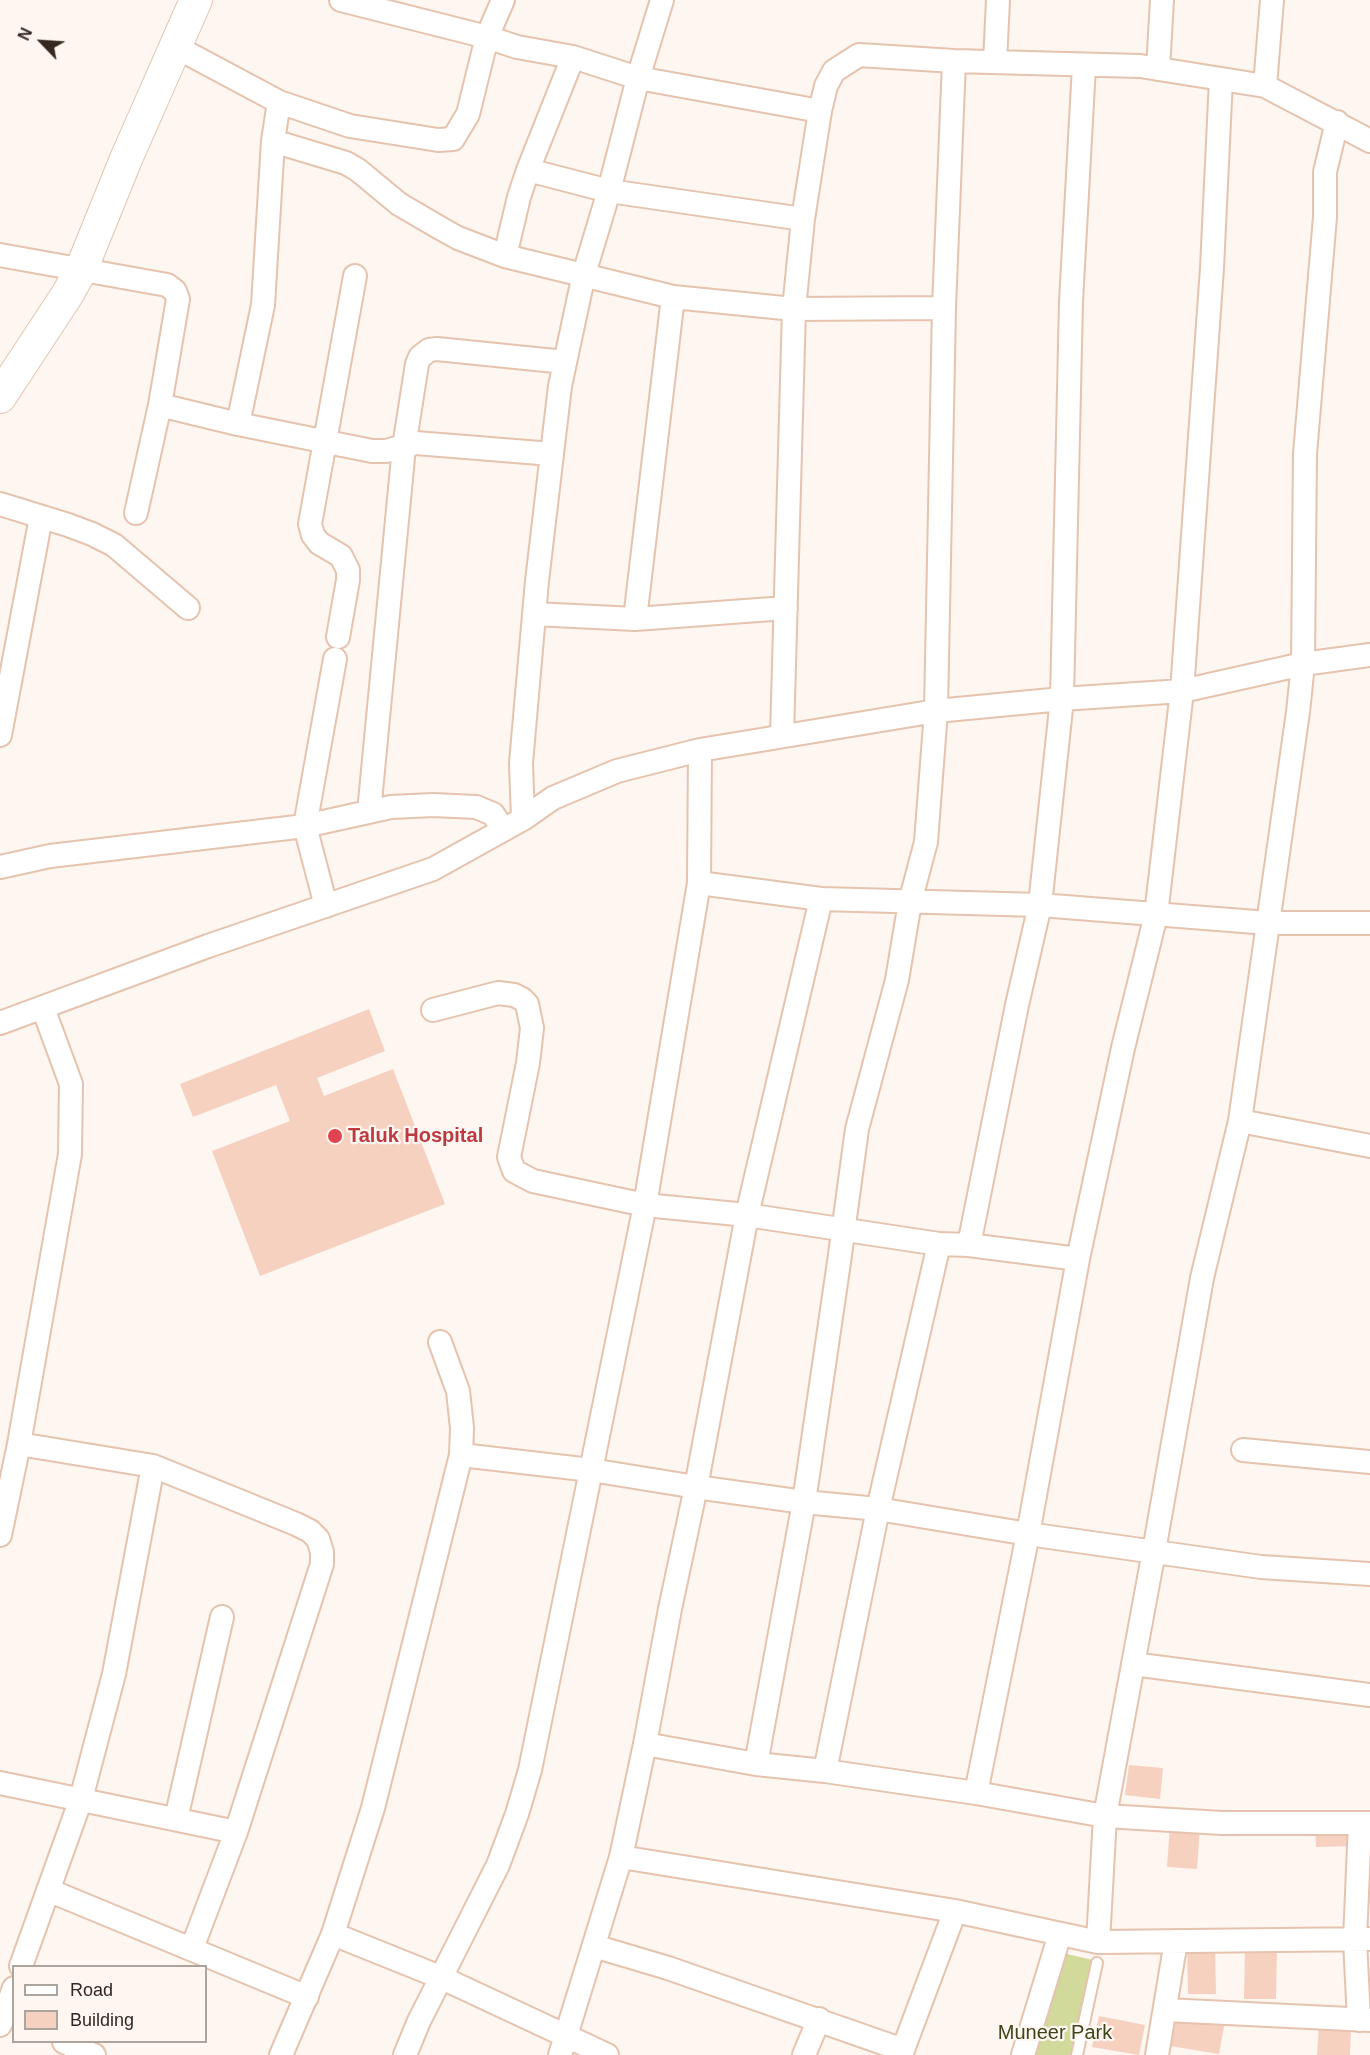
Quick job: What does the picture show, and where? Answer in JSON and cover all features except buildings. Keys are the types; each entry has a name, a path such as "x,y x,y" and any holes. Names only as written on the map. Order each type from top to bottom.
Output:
{"street":[{"path":"341,0 487,37 517,47 573,57 638,78 820,111"},
{"path":"176,46 279,102 350,126 438,140 453,139 468,114 487,37 502,0"},
{"path":"513,824 560,386 584,274 662,0"},
{"path":"995,62 998,0"},
{"path":"1158,69 1162,0"},
{"path":"1265,86 1272,0"},
{"path":"4,384 67,295 81,270 194,1"},
{"path":"782,736 794,309 803,219 820,111 826,86 834,71 859,55 954,61 1140,66 1265,86 1337,122 1368,133"},
{"path":"505,256 528,170 573,57"},
{"path":"756,1764 804,1502 857,1129 897,980 910,902 926,842 936,711 944,308 954,61"},
{"path":"969,1245 1017,1005 1040,905 1062,699 1071,302 1084,66"},
{"path":"976,1793 1028,1534 1078,1259 1123,1048 1156,915 1182,691 1212,268 1221,79"},
{"path":"238,424 263,305 273,141 279,102"},
{"path":"1097,1952 1105,1816 1202,1278 1240,1121 1298,712 1303,664 1305,454 1325,218 1325,172 1337,122"},
{"path":"273,141 346,164 358,170 399,204 440,228 458,238 505,256 674,297 794,309 944,308"},
{"path":"528,170 609,191 803,219"},
{"path":"0,255 167,285 175,291 178,299 160,405 136,513"},
{"path":"326,906 305,826 348,570 341,556 319,543 313,535 310,524 355,276"},
{"path":"635,620 674,297"},
{"path":"369,812 404,447 417,364 423,354 429,350 565,362"},
{"path":"160,405 238,424 372,451 386,451 416,443 552,454"},
{"path":"0,504 92,534 114,545 188,608"},
{"path":"0,735 41,517"},
{"path":"534,614 635,620 786,608"},
{"path":"0,1023 208,946 433,869 513,824 553,798 617,771 700,750 936,711 1182,691 1303,664 1370,655"},
{"path":"405,2055 440,1977 498,1865 521,1803 530,1770 645,1205 699,883 700,750"},
{"path":"0,867 50,856 305,826 391,807 434,805 476,807 513,824"},
{"path":"699,883 821,899 1040,905 1268,923 1370,923"},
{"path":"564,2046 621,1857 696,1487 747,1215 821,899"},
{"path":"433,1010 498,993 514,995 522,999 530,1015 532,1028 528,1063 509,1157 514,1171 533,1181 645,1205 747,1215 939,1244 969,1245 1078,1259"},
{"path":"0,1535 19,1444 70,1154 71,1084 43,1008"},
{"path":"1240,1121 1370,1146"},
{"path":"825,1771 878,1509 939,1244"},
{"path":"281,2055 333,1934 373,1808 461,1455 462,1428 458,1391 440,1342"},
{"path":"19,1444 153,1466 309,1531 318,1539 322,1552 322,1564 236,1832 192,1948"},
{"path":"1243,1450 1370,1462"},
{"path":"461,1455 591,1470 804,1502 878,1509 1028,1534 1261,1566 1370,1574"},
{"path":"21,1965 81,1799 114,1674 153,1466"},
{"path":"176,1820 222,1617"},
{"path":"1133,1664 1370,1695"},
{"path":"645,1744 756,1764 825,1771 976,1793 1105,1816 1222,1823 1365,1823 1363,1940 1365,2020 1166,2010"},
{"path":"0,1783 236,1832"},
{"path":"621,1857 955,1911 1060,1934 1097,1952 1176,1941 1363,1940"},
{"path":"48,1890 307,1997"},
{"path":"594,1946 669,1968 819,2019 902,2053 955,1911"},
{"path":"333,1934 440,1977 564,2046 607,2055"},
{"path":"1023,2055 1060,1934"},
{"path":"1157,2055 1176,1941"},
{"path":"6,2019 12,1996"},
{"path":"804,2055 819,2019"},
{"path":"66,2043 94,2055"}],"lane":[{"path":"1077,2055 1097,1952"}],"green space":[{"name":"Muneer Park","path":"1058,1952 1093,1960 1073,2055 1025,2055"}],"place":[{"name":"Taluk Hospital","path":"335,1136"}]}
